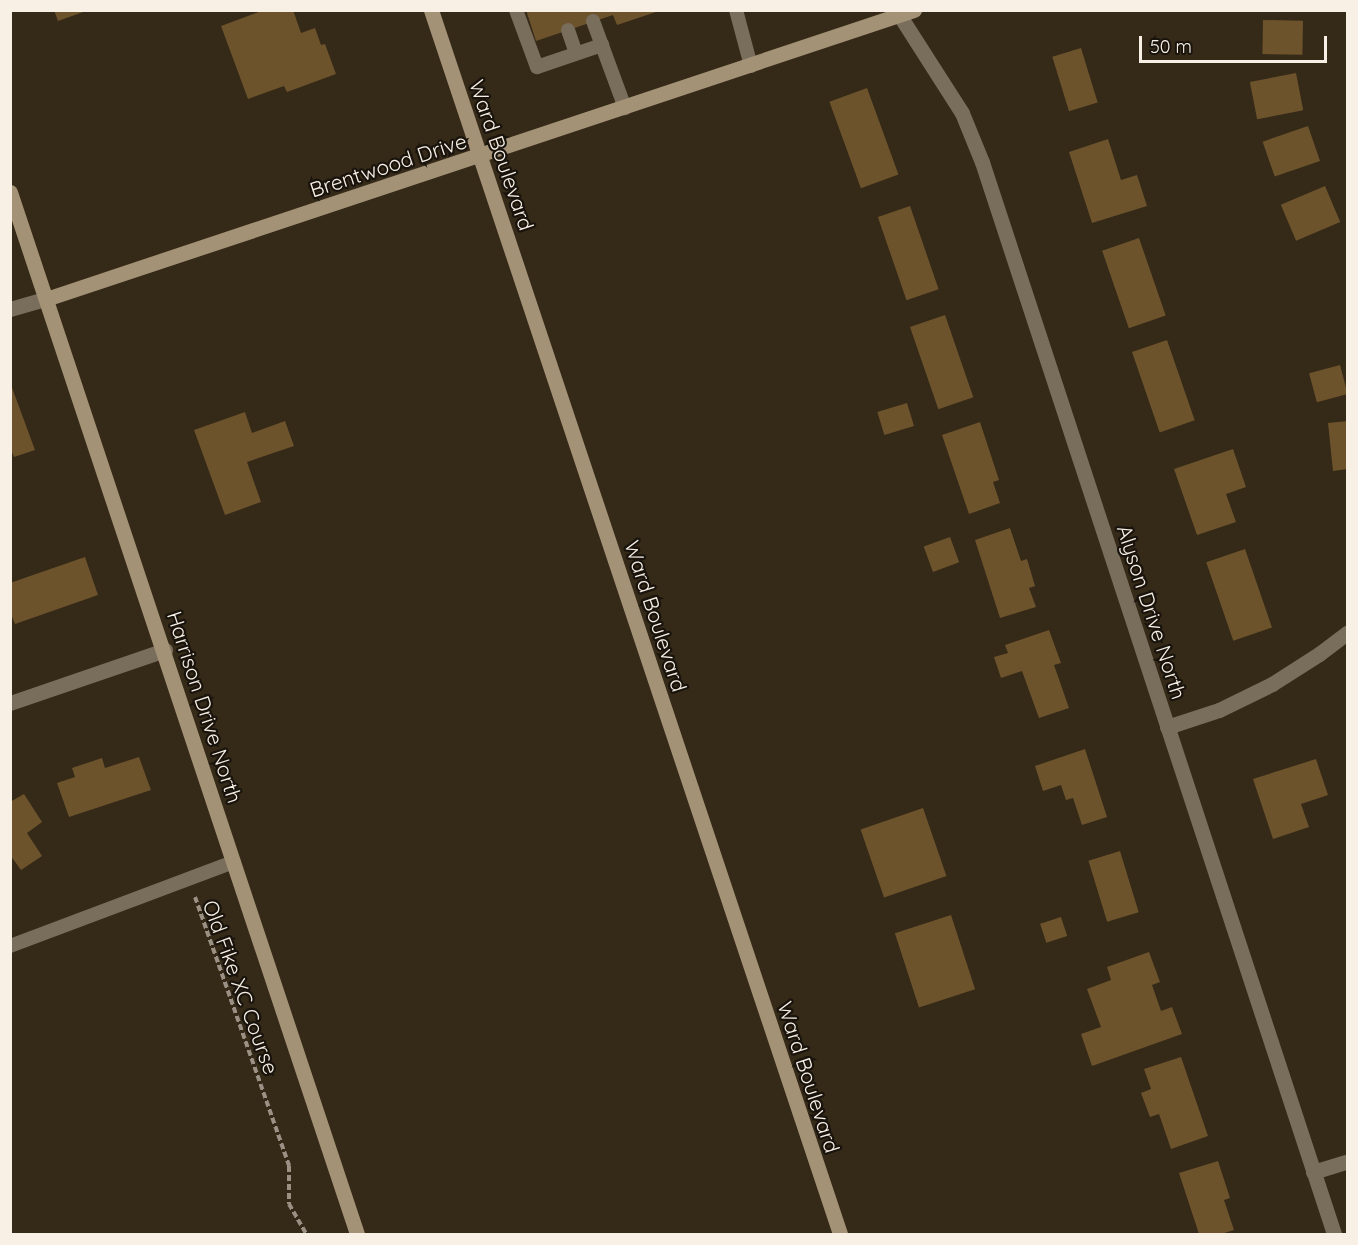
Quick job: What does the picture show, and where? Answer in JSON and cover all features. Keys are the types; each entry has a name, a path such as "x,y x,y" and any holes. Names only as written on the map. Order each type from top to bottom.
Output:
{"street":[{"name":"Ward Boulevard","path":"431,10 840,1234"},
{"name":"Brentwood Drive","path":"46,299 907,13"},
{"name":"Alyson Drive North","path":"907,13 962,112 982,162 1334,1234"},
{"name":"Harrison Drive North","path":"10,192 165,650 357,1234"},
{"path":"10,309 46,299"},
{"path":"1167,727 1219,710 1272,684 1319,654 1347,632"},
{"path":"10,703 165,650"},
{"path":"1313,1172 1347,1161"}],"lane":[{"path":"516,10 537,67 602,45"},
{"path":"736,10 751,66"},
{"path":"593,21 625,108"},
{"path":"568,30 576,53"},
{"path":"10,946 234,862"}],"path":[{"name":"Old Fike XC Course","path":"184,900 195,896 289,1166 289,1204 306,1234"}],"building":[{"path":"54,10 86,10 86,11 58,21"},
{"path":"264,10 293,10 301,33 315,28 321,45 325,44 336,74 287,92 284,86 248,99 221,26"},
{"path":"526,10 659,11 617,25 613,15 536,41"},
{"path":"1263,20 1303,21 1302,55 1262,54"},
{"path":"1081,48 1098,103 1069,111 1052,57"},
{"path":"1296,73 1303,110 1257,119 1250,82"},
{"path":"867,88 898,174 861,188 829,102"},
{"path":"1308,126 1320,161 1275,177 1263,142"},
{"path":"1108,139 1121,180 1137,175 1147,206 1092,223 1069,152"},
{"path":"1325,186 1340,222 1296,241 1281,205"},
{"path":"910,206 939,289 907,300 878,217"},
{"path":"1139,238 1166,316 1129,328 1102,251"},
{"path":"945,315 973,397 938,409 910,327"},
{"path":"1167,340 1195,420 1160,432 1132,352"},
{"path":"1340,365 1348,394 1317,402 1309,373"},
{"path":"11,385 35,450 14,457 10,448"},
{"path":"907,403 914,426 884,435 877,412"},
{"path":"245,412 252,433 285,421 294,446 247,462 261,502 225,515 194,430"},
{"path":"1348,421 1348,469 1333,471 1328,423"},
{"path":"980,422 999,480 993,482 1000,503 969,514 942,435"},
{"path":"1233,449 1246,487 1226,494 1236,522 1197,535 1174,469"},
{"path":"1010,528 1021,561 1027,559 1035,586 1029,588 1036,607 1000,618 975,540"},
{"path":"950,537 959,562 933,572 924,547"},
{"path":"1245,549 1272,627 1233,641 1206,562"},
{"path":"85,557 98,595 15,624 10,612 10,583"},
{"path":"1049,630 1061,663 1054,665 1069,708 1039,718 1022,671 1001,678 994,657 1008,653 1005,645"},
{"path":"1085,749 1107,817 1082,825 1073,798 1066,800 1061,785 1043,791 1035,766"},
{"path":"139,757 151,790 69,817 57,783 75,777 72,768 102,758 105,768"},
{"path":"1316,759 1328,795 1301,804 1309,827 1273,839 1253,779"},
{"path":"24,794 42,822 27,833 42,856 21,870 10,855 10,802"},
{"path":"923,808 946,876 884,898 861,829"},
{"path":"1120,851 1139,912 1107,922 1088,861"},
{"path":"951,915 975,989 919,1007 895,933"},
{"path":"1061,917 1067,936 1046,943 1040,924"},
{"path":"1149,952 1160,982 1152,985 1161,1011 1172,1007 1182,1034 1092,1066 1081,1034 1101,1027 1087,989 1111,980 1107,967"},
{"path":"1181,1057 1208,1136 1171,1149 1159,1114 1150,1117 1141,1093 1151,1089 1144,1069"},
{"path":"1218,1161 1230,1198 1224,1200 1234,1230 1221,1234 1199,1234 1179,1173"}]}
